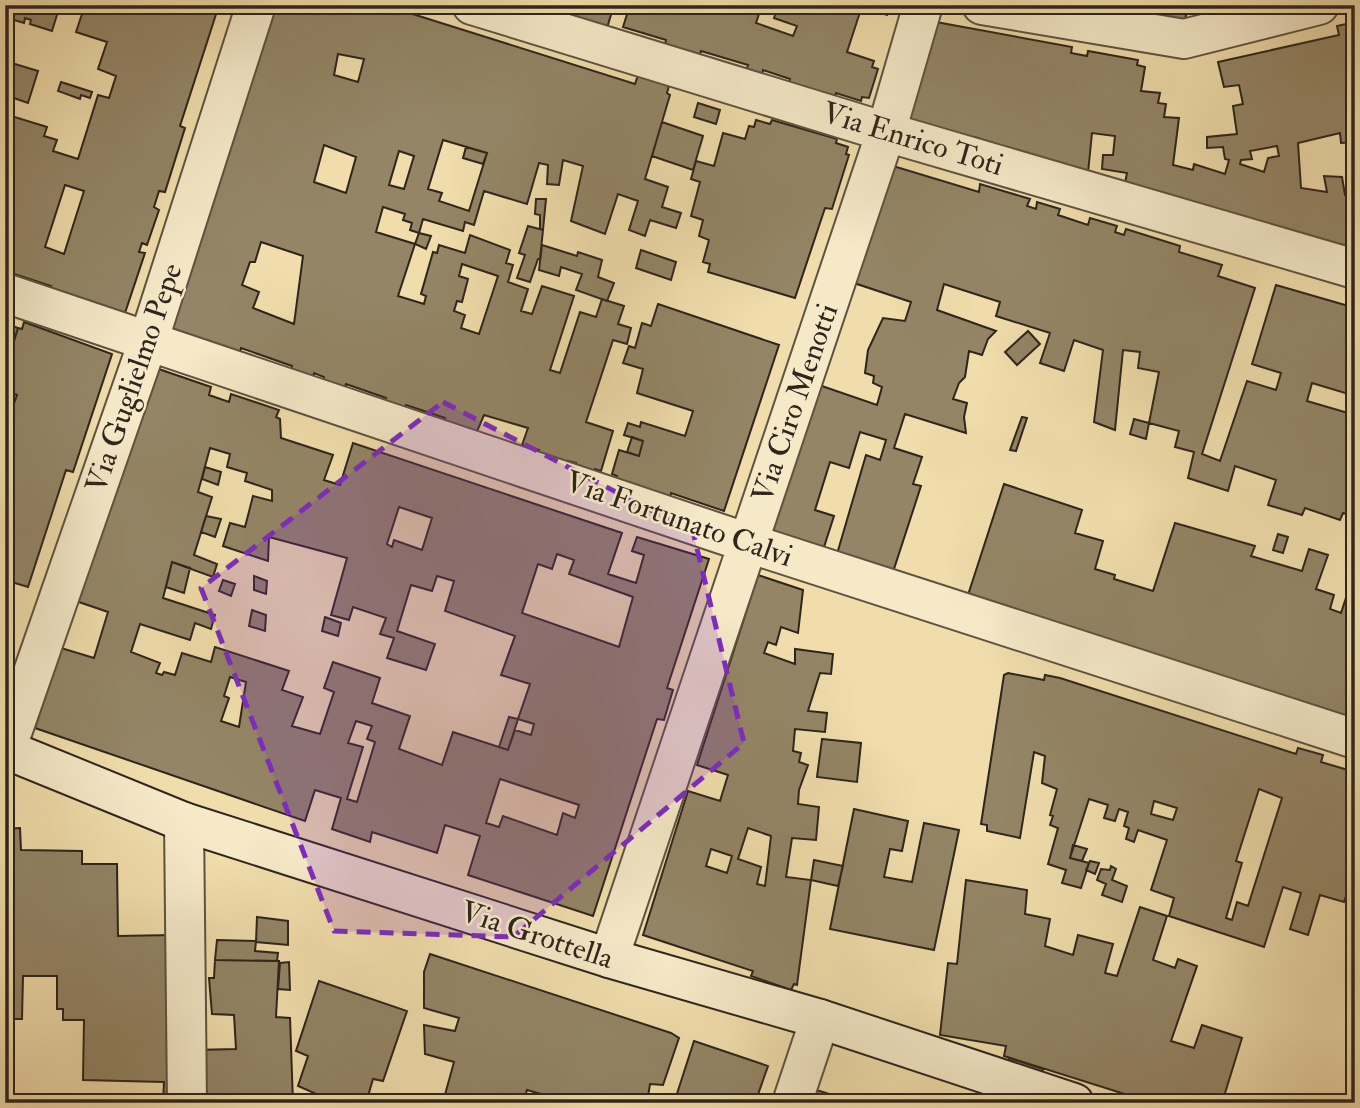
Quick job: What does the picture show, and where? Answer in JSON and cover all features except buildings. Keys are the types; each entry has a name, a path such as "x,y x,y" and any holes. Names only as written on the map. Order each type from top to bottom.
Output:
{"street":[{"name":"Via Guglielmo Pepe","path":"5,749 149,339 256,5"},
{"name":"Via Enrico Toti","path":"472,5 886,132 1355,269"},
{"name":"Via Ciro Menotti","path":"609,958 886,132 923,5"},
{"path":"982,5 1184,39 1319,5"},
{"name":"Via Fortunato Calvi","path":"5,293 149,339 748,543 1355,739"},
{"name":"Via Grottella","path":"5,749 184,822 609,958 820,1019 1074,1103"},
{"path":"184,822 187,1103"},
{"path":"792,1103 820,1019"}],"highlighted area":[{"path":"443,402 693,532 744,743 513,937 334,931 201,588"}]}
